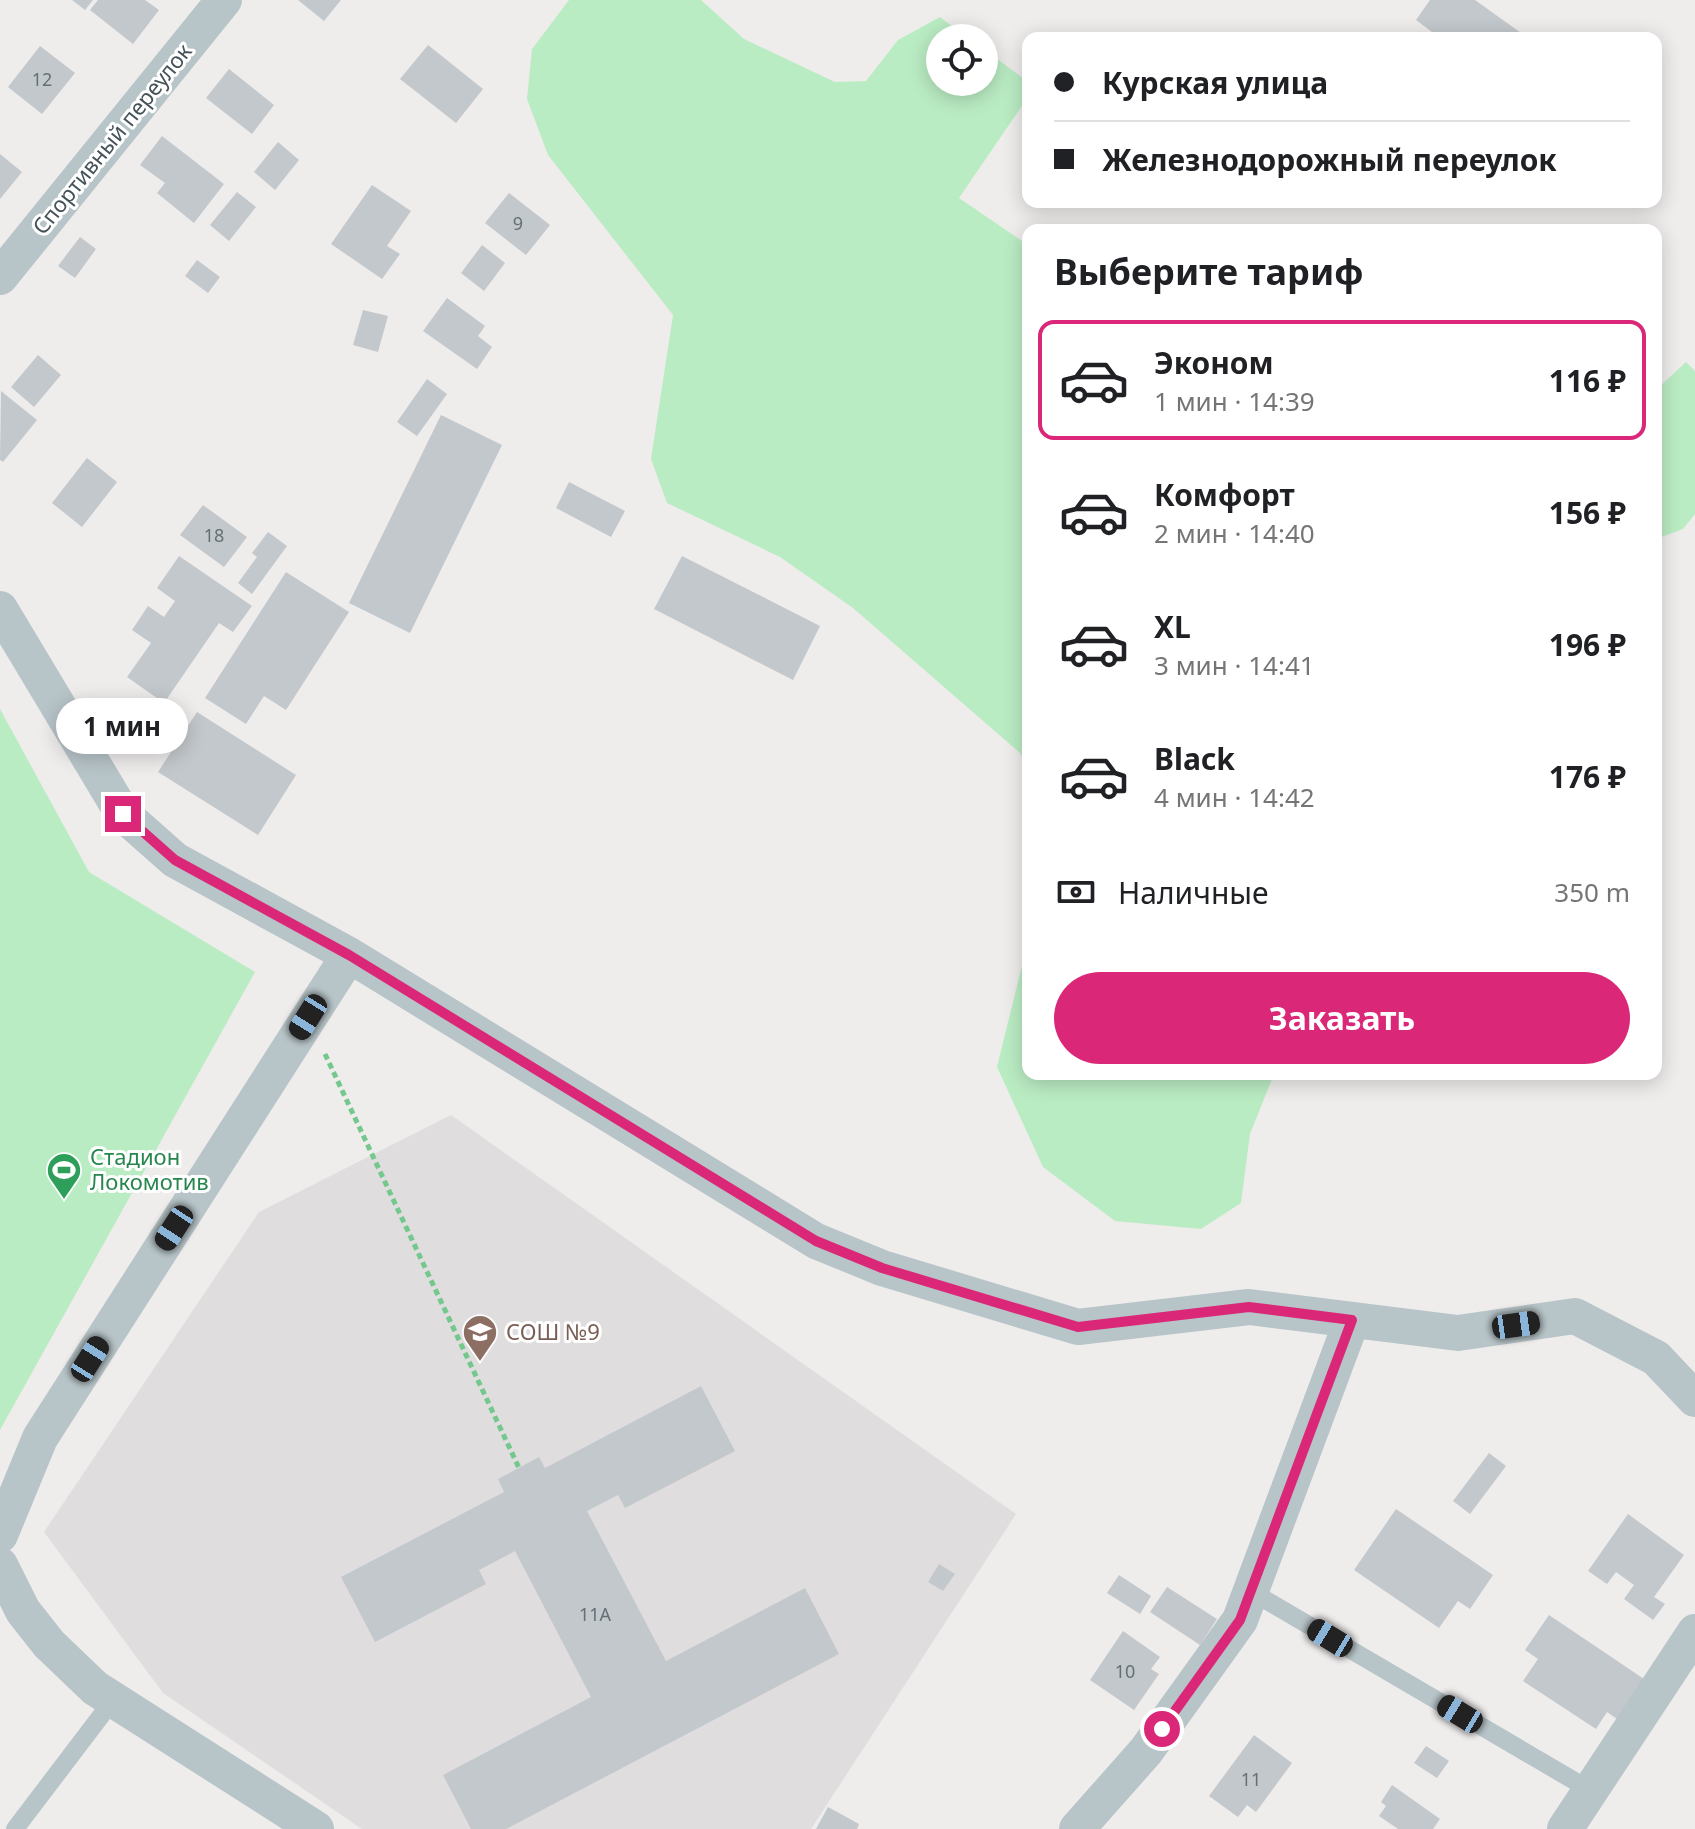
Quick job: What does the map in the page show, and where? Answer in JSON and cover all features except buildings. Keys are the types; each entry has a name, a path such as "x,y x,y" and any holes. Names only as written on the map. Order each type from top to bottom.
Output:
{"street":[{"name":"Спортивный переулок","path":"0,277 224,0"},
{"path":"0,609 123,814 175,860 349,955 816,1241 882,1268 1078,1327 1249,1307 1458,1333 1575,1316 1656,1358 1695,1399"},
{"path":"0,1535 40,1438 349,955"},
{"path":"1077,1829 1146,1751 1240,1620 1352,1320"},
{"path":"0,1565 23,1611 49,1644 95,1688 316,1829"},
{"path":"1565,1829 1695,1632"}],"lane":[{"path":"1252,1592 1590,1790"},
{"path":"15,1829 113,1700"}],"path":[{"path":"308,1017 519,1468"}],"shaded area":[{"name":"СОШ №9","path":"451,1115 1016,1514 811,1829 362,1829 163,1693 44,1532 259,1212"}],"green space":[{"path":"569,0 701,0 744,39 835,82 866,81 898,40 926,25 926,96 998,96 998,60 1022,78 1022,106 959,198 1022,241 1022,757 853,608 780,557 667,503 651,459 673,315 548,155 527,99 532,49"},
{"path":"940,17 949,24 927,24"},
{"path":"1686,362 1695,371 1695,514 1683,529 1662,537 1662,384"},
{"name":"Стадион Локомотив","path":"0,709 89,872 255,972 0,1430"},
{"path":"1022,965 1022,1080 1272,1080 1250,1134 1241,1203 1201,1229 1115,1221 1043,1167 997,1067"}],"place":[{"name":"Стадион Локомотив","path":"64,1201"},
{"name":"СОШ №9","path":"480,1363"}],"route":[{"path":"123,814 175,860 349,955 816,1241 882,1268 1078,1327 1249,1307 1352,1320 1240,1620 1162,1729"}]}
